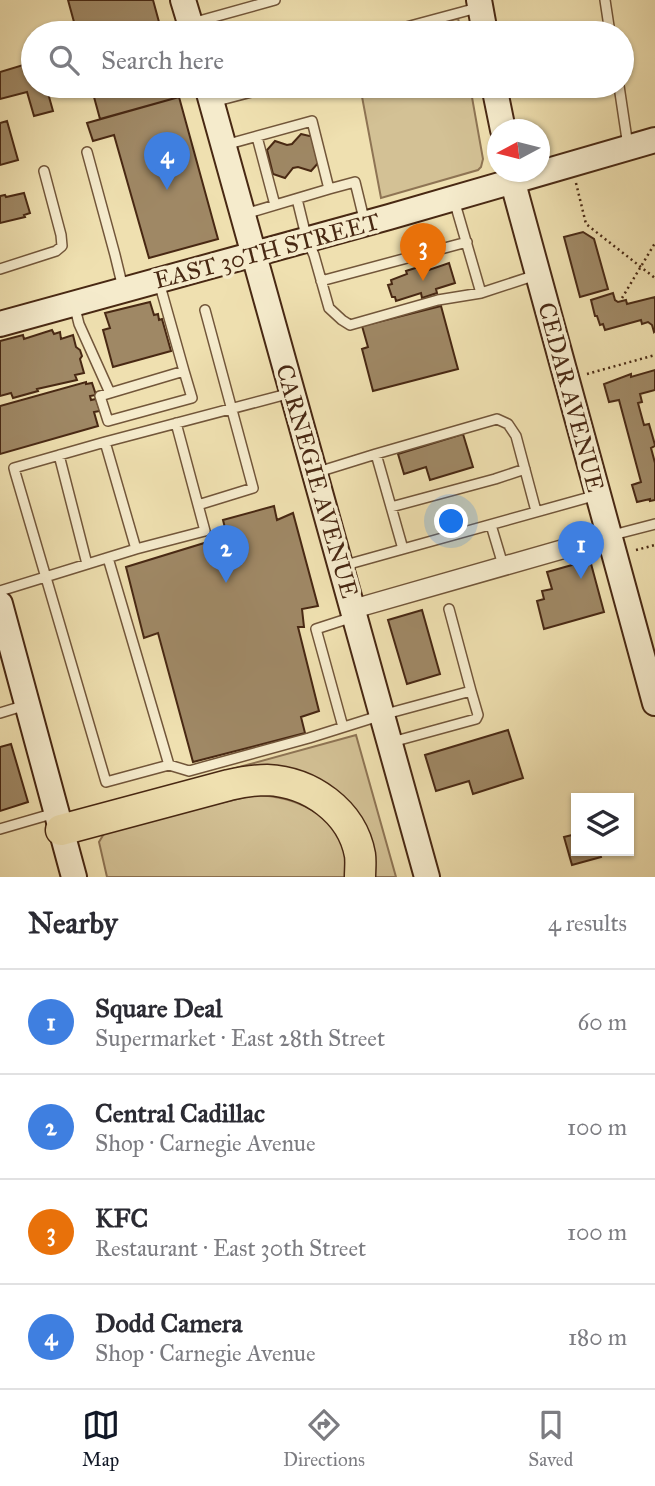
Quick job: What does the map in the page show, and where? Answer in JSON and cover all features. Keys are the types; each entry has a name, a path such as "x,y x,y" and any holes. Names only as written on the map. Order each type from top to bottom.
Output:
{"highway":[{"path":"59,821 252,780 293,784 327,800 344,819 354,835 361,857 360,877"}],"main road":[{"name":"CARNEGIE AVENUE","path":"210,98 427,877"},
{"path":"496,98 501,119"},
{"name":"EAST 30TH STREET","path":"550,167 629,147 654,144"},
{"name":"EAST 30TH STREET","path":"0,324 454,199 498,182"},
{"name":"CEDAR AVENUE","path":"512,182 654,697"},
{"path":"0,604 74,877"}],"street":[{"path":"354,613 503,565 609,536"}],"lane":[{"path":"189,19 244,4 275,0"},
{"path":"605,0 608,21"},
{"path":"423,21 479,4"},
{"path":"621,98 629,147"},
{"path":"224,145 312,121 329,189"},
{"path":"257,137 275,205"},
{"path":"87,152 123,290"},
{"path":"0,269 56,251 62,246 44,171"},
{"path":"243,214 355,182 365,224"},
{"path":"297,199 328,308 350,324 438,300 481,293 538,275"},
{"path":"454,199 481,293"},
{"path":"321,281 467,242"},
{"path":"158,281 192,398 108,421 100,396 184,371"},
{"path":"74,304 79,324 110,393"},
{"path":"198,505 253,488 205,310"},
{"path":"292,393 14,468 106,782 169,765 189,771 471,691"},
{"path":"314,473 497,419 508,424 516,436 536,511"},
{"path":"0,591 136,549 205,531 176,424"},
{"path":"105,442 136,549"},
{"path":"376,454 404,549"},
{"path":"59,455 87,564"},
{"path":"391,507 495,479 525,468"},
{"path":"341,567 598,495"},
{"path":"609,536 655,524"},
{"path":"491,525 503,565"},
{"path":"108,558 169,765"},
{"path":"390,743 476,719 478,715 449,609"},
{"path":"343,727 316,629 354,613"},
{"path":"0,712 27,705"},
{"path":"0,830 59,821"}],"path":[{"path":"576,183 586,224 655,278"},
{"path":"622,298 655,243"},
{"path":"586,374 655,355"},
{"path":"636,550 655,545"}],"shaded area":[{"path":"362,98 472,98 483,159 481,167 381,198"},
{"path":"356,735 396,877 370,877 321,784 97,806"},
{"path":"255,795 298,803 323,818 334,828 341,840 346,855 347,877 107,877 99,842 105,832 114,827"}],"building":[{"path":"68,0 153,0 159,21 74,21"},
{"path":"21,66 21,94 0,99 0,72"},
{"path":"29,98 49,98 53,111 34,116"},
{"path":"94,98 175,98 100,119"},
{"path":"179,98 218,239 149,258 114,135 93,141 87,123"},
{"path":"7,121 18,160 0,165 0,123"},
{"path":"301,134 314,137 320,161 311,171 298,167 293,168 285,178 273,174 267,150 275,141 292,144"},
{"path":"24,193 30,213 24,215 25,217 0,223 0,196"},
{"path":"583,232 594,239 608,289 580,297 564,237"},
{"path":"449,263 455,283 436,289 437,293 422,298 421,293 396,301 395,297 392,297 388,285 392,284 391,280 407,274 406,271 428,264 429,270"},
{"path":"613,293 615,300 626,300 627,304 655,297 655,331 652,325 648,322 642,324 641,320 605,330 595,316 591,300"},
{"path":"150,302 154,315 158,314 159,320 162,319 171,351 113,367 103,330 110,328 105,313"},
{"path":"441,306 458,369 373,391 362,349 368,347 362,326"},
{"path":"52,330 54,334 60,332 61,339 73,335 82,356 80,359 84,373 75,375 77,380 37,389 38,391 13,398 11,393 0,396 0,341 23,335 24,339"},
{"path":"655,370 655,390 640,394 642,402 638,403 644,425 649,424 655,445 651,448 655,463 655,500 637,502 632,485 641,482 619,400 609,402 604,384 631,374 631,377"},
{"path":"86,382 92,383 96,395 90,396 91,400 96,399 100,411 94,412 98,426 0,454 0,406"},
{"path":"463,434 473,467 430,480 426,467 404,474 398,454"},
{"path":"274,506 277,520 293,513 318,606 302,609 304,627 298,627 319,711 301,717 305,733 193,762 158,633 144,638 126,567 227,536 223,520"},
{"path":"590,560 604,612 544,629 537,601 544,599 542,591 552,589 547,572"},
{"path":"422,610 440,674 407,684 388,620"},
{"path":"508,730 523,778 473,794 469,781 436,791 425,755"},
{"path":"11,744 28,802 0,811 0,747"},
{"path":"571,835 571,856 601,857 572,865 564,837"}],"place":[{"name":"Dodd Camera","path":"167,190"},
{"name":"KFC","path":"423,281"},
{"name":"Square Deal","path":"581,579"},
{"name":"Central Cadillac","path":"226,583"}]}
